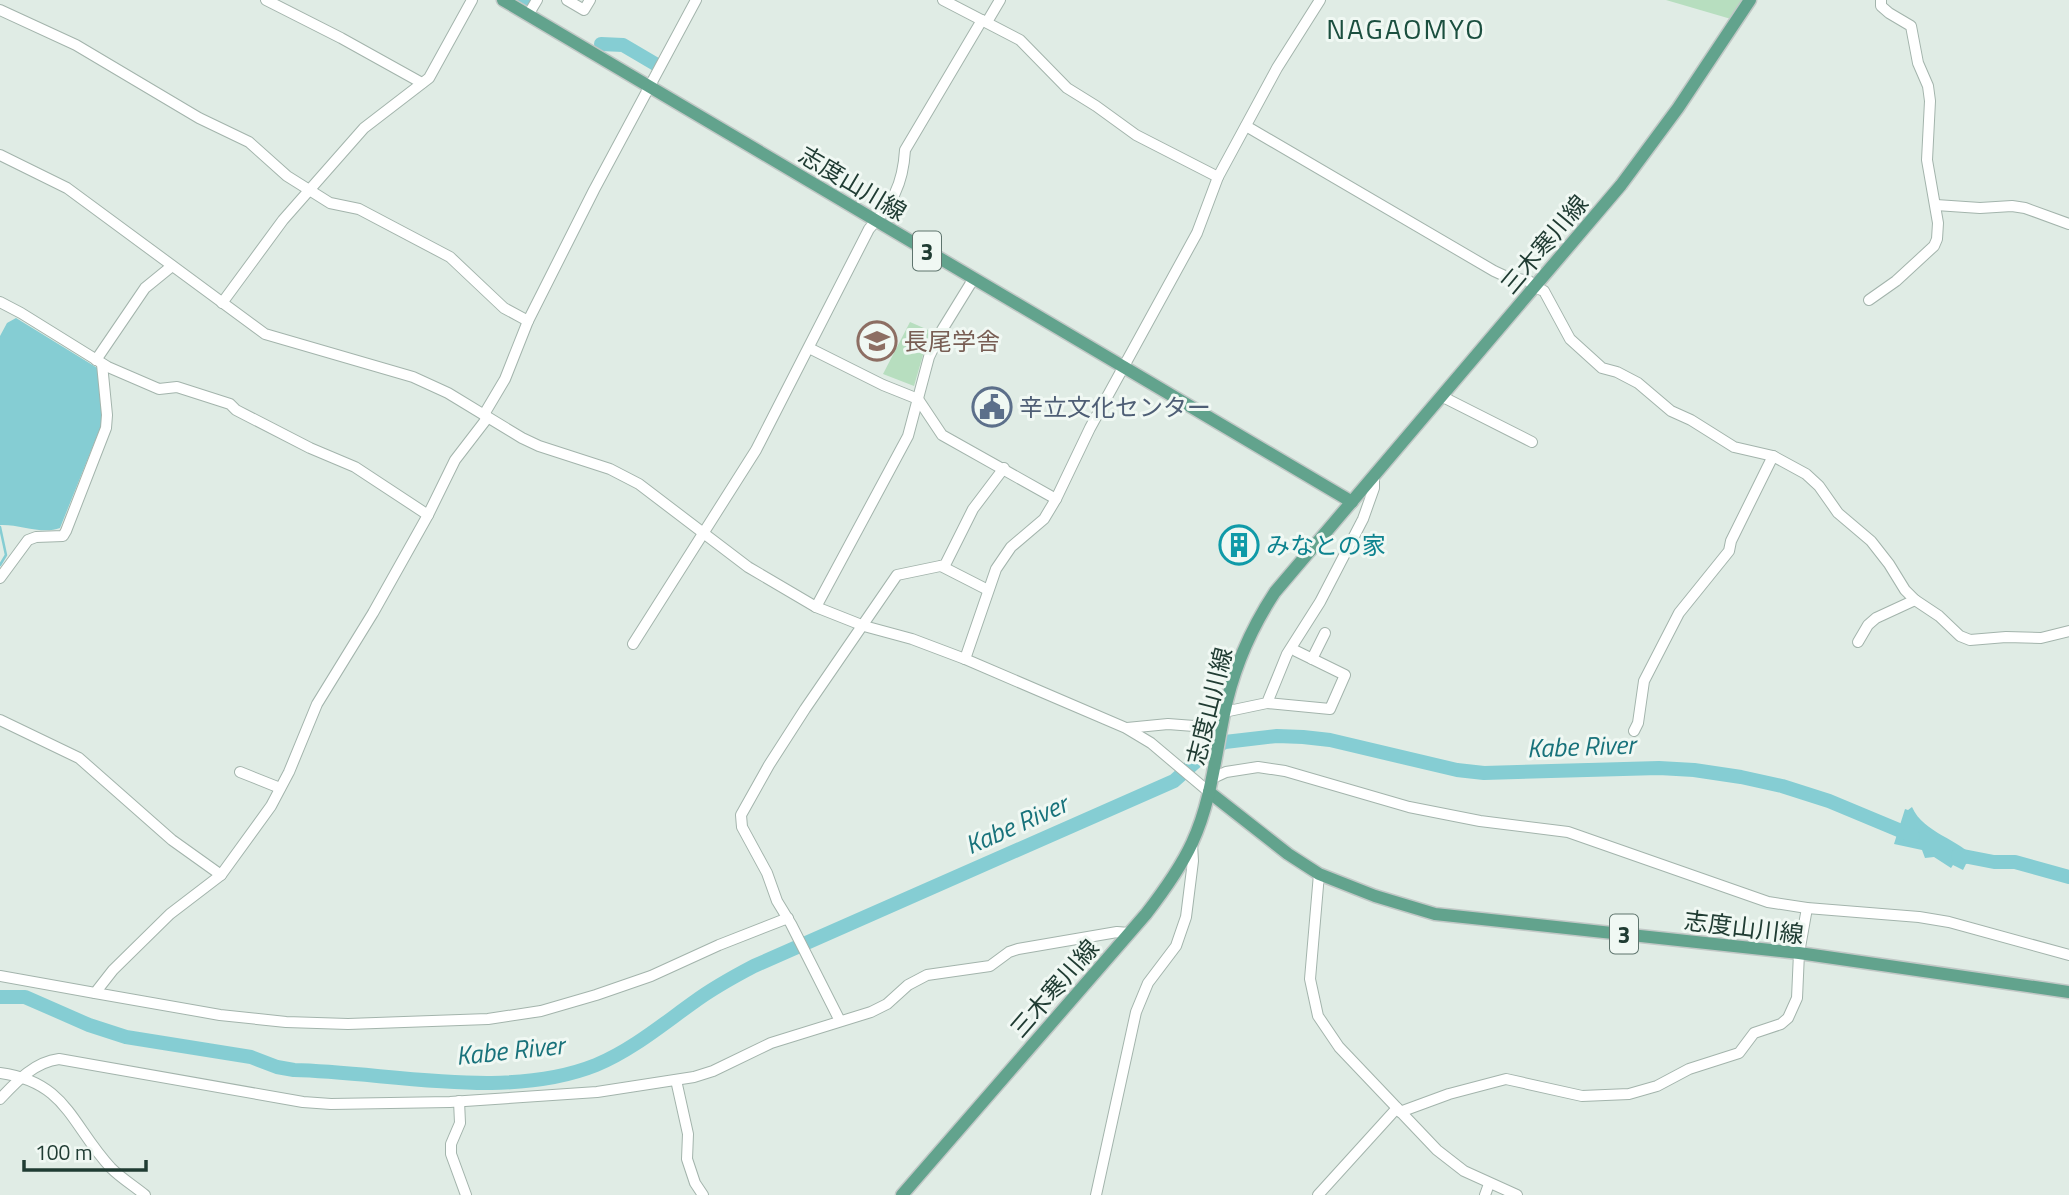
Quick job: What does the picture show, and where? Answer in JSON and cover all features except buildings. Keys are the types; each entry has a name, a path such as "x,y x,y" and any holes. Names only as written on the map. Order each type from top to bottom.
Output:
{"main road":[{"name":"志度山川線","path":"503,0 1352,502 1307,553 1260,614 1239,658 1224,714 1209,792 1288,854 1319,874 1376,896 1435,914 1799,953 2069,992"},
{"name":"三木寒川線","path":"1352,502 1642,158 1750,0"},
{"name":"三木寒川線","path":"902,1195 1166,889 1192,844 1209,792"}],"street":[{"path":"266,0 422,83"},
{"path":"222,303 277,227 364,128 429,78 472,0"},
{"path":"528,15 537,0"},
{"path":"567,0 584,10 590,0"},
{"path":"95,993 113,970 170,914 221,875 247,843 289,772 317,704 358,640 428,515 455,460 485,421 485,415 505,379 528,321 594,190 696,0"},
{"path":"943,0 1020,40 1060,82 1119,124 1218,177"},
{"path":"634,644 756,450 869,229 884,213 904,175 905,150 1000,0"},
{"path":"965,659 996,569 1011,547 1044,519 1056,499 1122,366 1196,233 1218,177 1277,68 1320,0"},
{"path":"1869,300 1896,281 1934,246 1938,223 1927,160 1930,101 1928,86 1918,63 1911,26 1889,13 1881,6 1881,0"},
{"path":"0,10 76,45 199,118 249,142 287,176 330,203 359,209 450,257 504,308 528,321"},
{"path":"1246,126 1494,271 1507,278 1529,281 1544,291 1570,339 1594,362 1638,383 1671,411 1691,420 1734,447 1773,456 1806,474 1819,486 1838,513 1871,541 1905,590 1915,600 1939,615 1960,636 1970,640 2041,638 2069,631"},
{"path":"0,155 66,188 272,338 413,377 448,393 539,446 610,468 631,479 748,567 816,607 864,626 912,639 965,659 1126,728 1161,751 1209,792"},
{"path":"1936,205 1980,208 2011,206 2025,208 2069,224"},
{"path":"0,578 28,540 62,536 66,531 106,428 107,415 99,362 145,288 172,266"},
{"path":"816,607 908,436 929,357 974,278"},
{"path":"0,302 99,362 159,388 177,387 230,404 236,410 310,448 355,467 428,515"},
{"path":"809,348 918,400 942,435 1056,499"},
{"path":"1441,396 1532,442"},
{"path":"1634,731 1638,723 1644,681 1679,613 1729,551 1773,456"},
{"path":"840,1021 742,827 741,815 805,709 897,575 945,565 973,509 1003,468"},
{"path":"1267,703 1291,647 1320,602 1363,519 1374,488 1374,475"},
{"path":"941,566 988,590"},
{"path":"1858,642 1868,625 1876,618 1915,600"},
{"path":"1312,659 1325,634"},
{"path":"1126,728 1168,724 1194,726 1224,714 1267,703 1329,709 1345,675 1296,651"},
{"path":"0,720 79,758 172,840 221,875"},
{"path":"1214,776 1251,768 1285,771 1409,807 1480,821 1568,832 1769,902 1949,922 2069,955"},
{"path":"240,772 280,788"},
{"path":"1096,1195 1136,1012 1148,983 1176,946 1186,917 1193,861 1192,844"},
{"path":"1319,874 1310,956 1312,998 1318,1016 1339,1047 1454,1165 1489,1184 1517,1195"},
{"path":"1318,1195 1398,1110 1506,1079 1582,1096 1629,1094 1657,1086 1689,1069 1739,1053 1754,1033 1781,1024 1788,1018 1797,998 1799,953 1807,908"},
{"path":"0,976 220,1015 286,1022 348,1024 488,1019 541,1011 607,991 651,976 719,945 790,921"},
{"path":"0,1099 44,1062 59,1059 303,1102 331,1104 459,1101 597,1092 705,1074 771,1043 880,1008 916,980 927,975 990,966 1009,952 1018,949 1117,932 1129,933"},
{"path":"0,1073 23,1077 52,1091 112,1169 145,1195"},
{"path":"676,1080 688,1134 687,1159 695,1183 703,1195"},
{"path":"459,1101 460,1123 451,1144 451,1154 466,1195"},
{"path":"1485,1195 1489,1184"}],"green space":[{"path":"1666,0 1744,0 1731,19"},
{"path":"910,322 933,332 914,386 883,374"}],"water":[{"path":"16,318 99,369 103,421 60,528 53,530 0,525 0,336 7,323"},
{"path":"1912,807 1925,824 1961,846 1976,860 1966,864 1963,870 1953,865 1951,868 1934,857 1925,858 1922,850 1894,844 1905,809"}],"waterway":[{"path":"518,0 525,5"},
{"path":"601,44 623,45 657,65"},
{"path":"0,527 6,555 0,565"},
{"name":"Kabe River","path":"0,997 25,997 89,1025 126,1037 251,1057 294,1070 486,1083 561,1076 596,1065 622,1052 708,992 754,966 1174,781 1209,750 1225,742 1277,736 1330,740 1457,770 1484,773 1659,768 1741,777 1782,786 1829,801 1913,836"},
{"name":"Kabe River","path":"1958,855 1994,862 2015,862 2069,877"}],"place":[{"name":"長尾学舎","path":"877,341"},
{"name":"辛立文化センター","path":"992,407"},
{"name":"みなとの家","path":"1239,545"}],"district":[{"name":"NAGAOMYO","path":"1406,28"}]}
